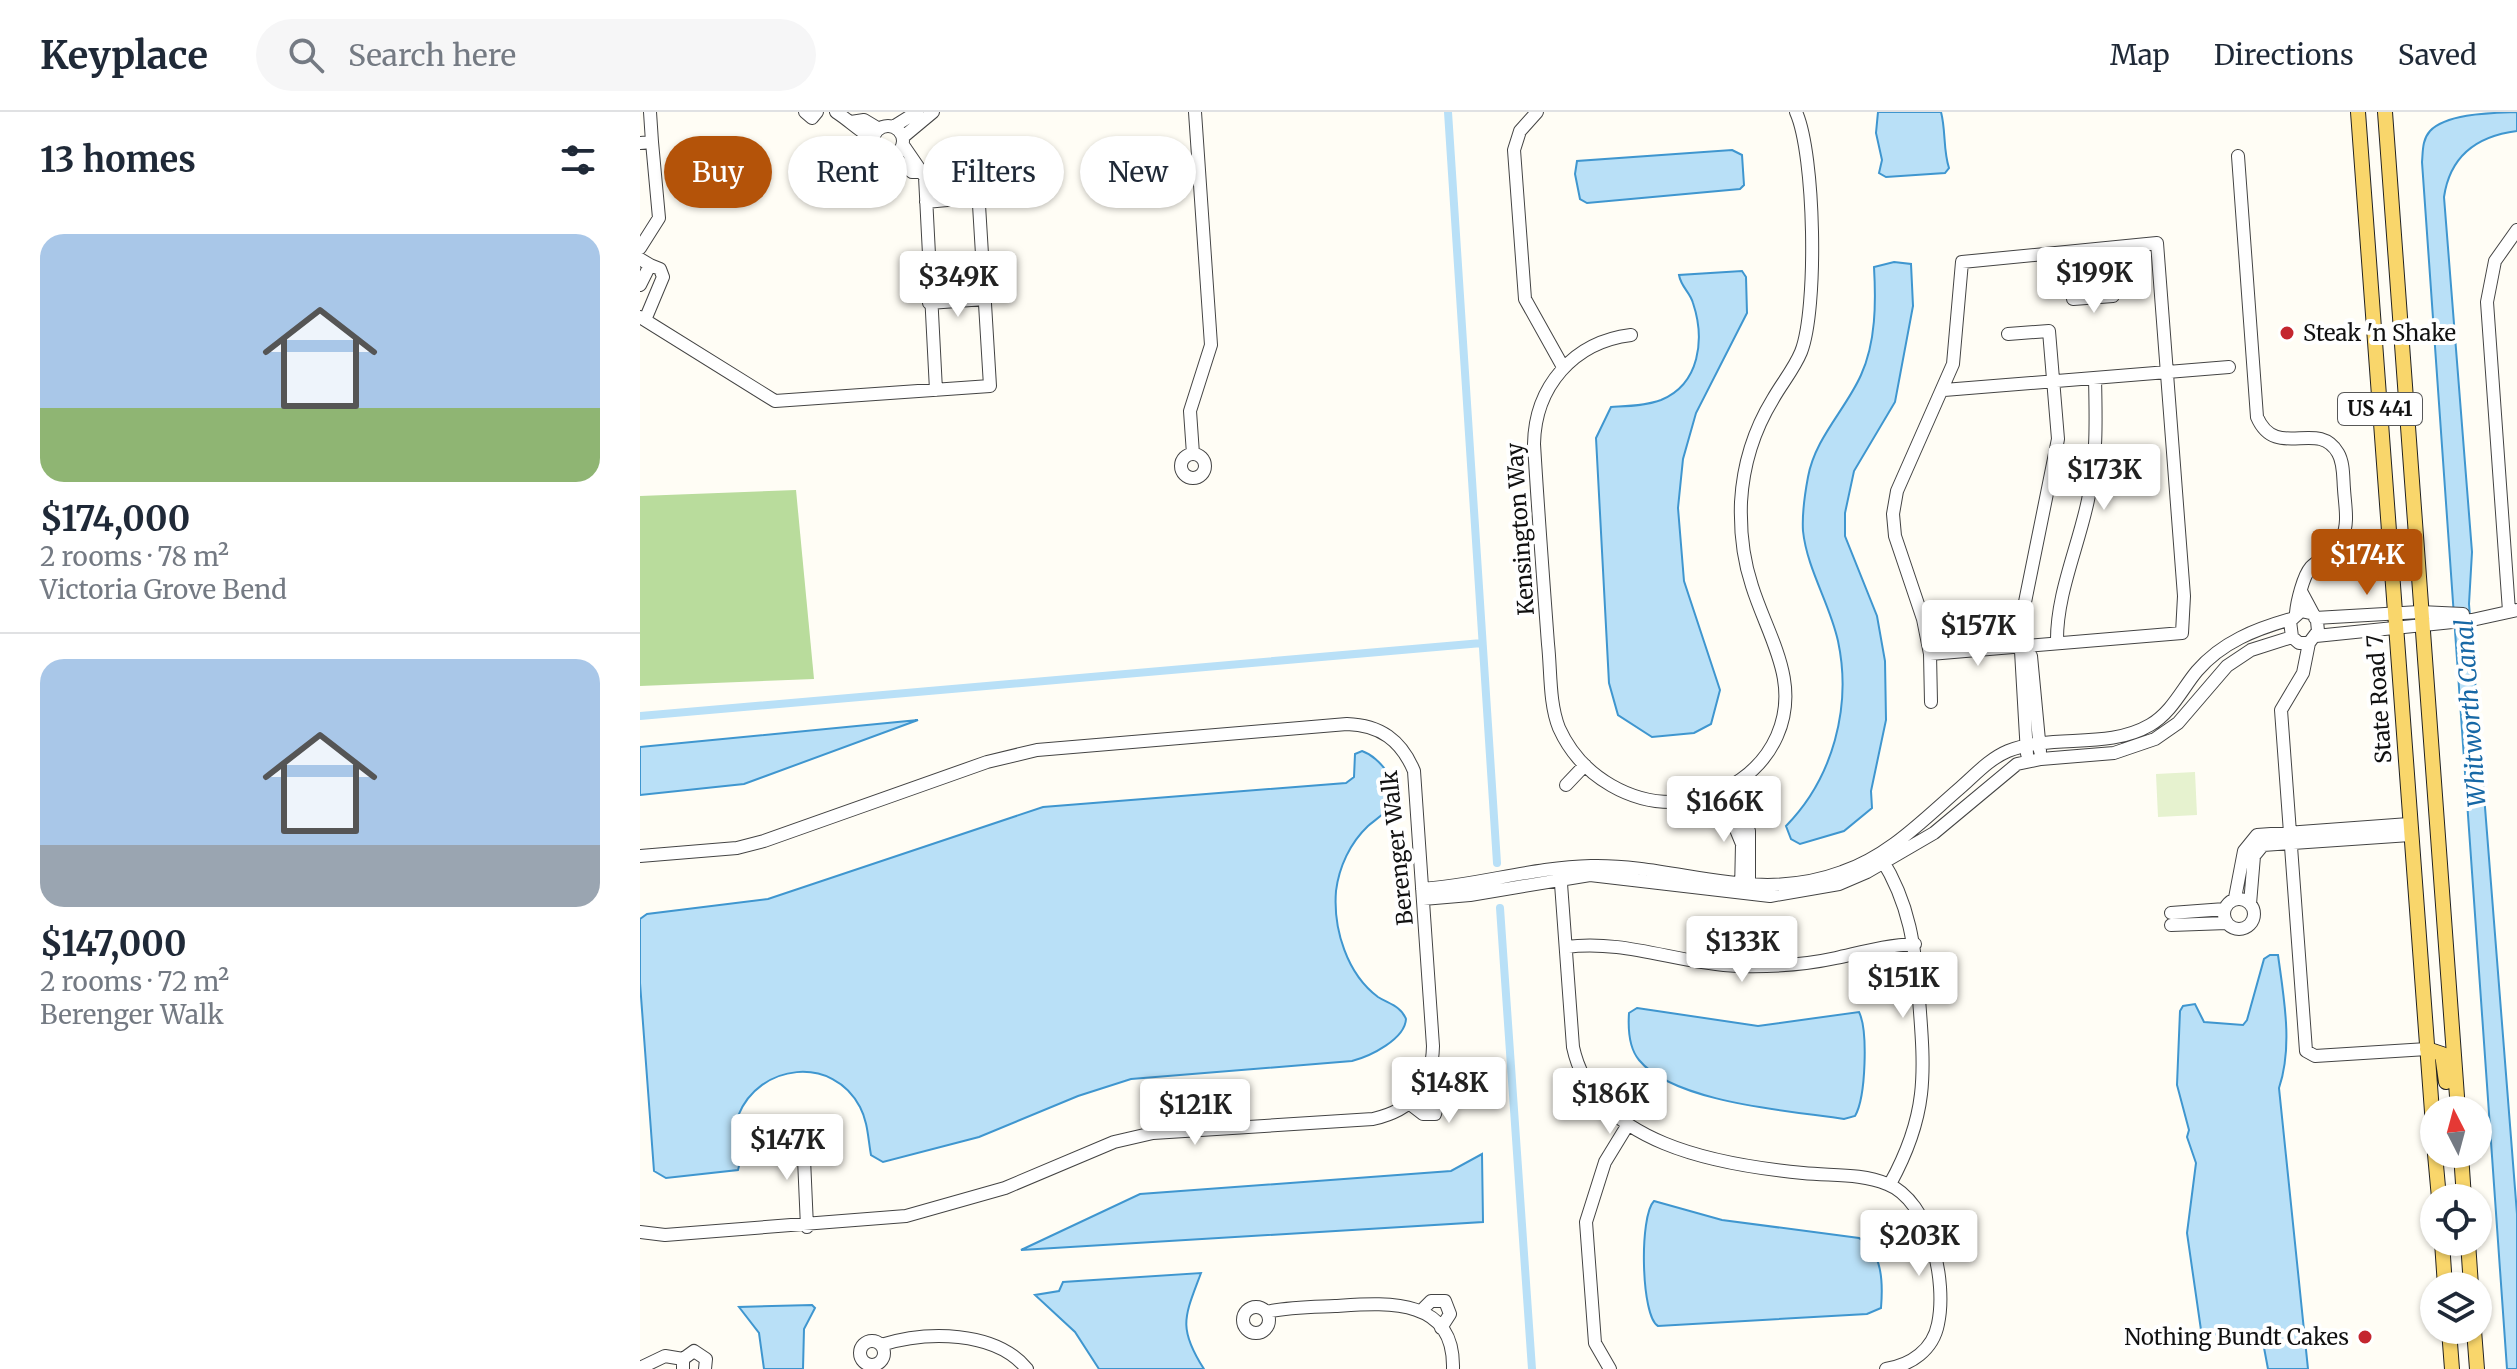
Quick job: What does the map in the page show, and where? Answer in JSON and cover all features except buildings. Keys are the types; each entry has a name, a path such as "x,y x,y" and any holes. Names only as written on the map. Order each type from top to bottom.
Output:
{"main road":[{"name":"State Road 7","path":"2358,112 2431,1096"},
{"name":"US 441","path":"2385,112 2457,1096"},
{"path":"2418,933 2426,956 2428,983 2433,991 2449,996"},
{"path":"2427,1049 2442,1054 2446,1096"},
{"path":"2450,1344 2452,1369"},
{"path":"2475,1344 2477,1369"}],"street":[{"path":"640,248 659,218 646,143 650,112"},
{"path":"805,112 812,118 817,112"},
{"path":"845,116 864,120 876,134 917,112"},
{"path":"907,137 933,112"},
{"path":"1193,454 1190,411 1211,345 1195,112"},
{"name":"Kensington Way","path":"1563,367 1540,402 1534,444 1554,713 1566,741 1585,765 1623,791 1652,800 1683,801 1725,788 1751,773 1769,751 1781,725 1786,697 1777,647 1746,566 1741,501 1754,438 1800,356 1808,328 1809,204 1802,131 1796,112"},
{"path":"1529,114 1516,140 1514,161 1525,299 1563,367 1596,345 1631,335"},
{"path":"893,127 899,136"},
{"path":"907,148 923,181"},
{"path":"2238,156 2257,417 2262,429 2272,436 2286,440 2323,439 2330,442 2342,459 2346,524 2342,539 2310,568 2294,616 2304,640"},
{"path":"907,168 922,174"},
{"path":"926,208 936,390"},
{"path":"640,285 645,262 660,269 663,277 642,318 775,401 990,386 980,208"},
{"path":"1881,859 1991,761 2033,744 2113,738 2148,726 2170,707 2215,654 2243,636 2294,616 2395,613 2420,619 2453,619 2513,611 2487,302 2495,261 2517,230"},
{"path":"1930,654 2182,633 2184,596 2157,243 1962,262 1953,364 1897,491 1893,514 1895,536 1913,584 1930,654 1931,702"},
{"path":"2073,299 2113,296"},
{"path":"929,303 985,299"},
{"path":"2008,334 2049,331 2058,439 2055,465 2028,576 2023,645 2031,654 2034,760"},
{"path":"1944,390 2229,367"},
{"path":"2057,643 2057,616 2088,499 2097,435 2095,378"},
{"path":"2302,593 2313,616 2300,653 2307,663 2281,710 2306,1051 2315,1056 2427,1049"},
{"path":"1423,894 1561,873 1632,868 1745,890 1820,879 1881,859 1934,833 1997,777 2034,760 2114,753 2155,739 2178,723 2227,666 2251,650 2396,629 2420,619"},
{"name":"Berenger Walk","path":"640,856 737,848 764,841 987,762 1037,750 1359,724 1383,731 1394,740 1414,771 1433,1046 1433,1065 1425,1086 1410,1104 1392,1115 1373,1119 1153,1133 1114,1142 954,1205 878,1221 665,1235 640,1232"},
{"path":"1566,785 1585,765"},
{"path":"1725,788 1742,844 1745,890"},
{"path":"2226,916 2235,898 2244,851 2257,835 2291,838 2410,829"},
{"path":"2226,916 2232,928 2245,929 2253,918 2248,890 2257,850 2263,845 2291,838"},
{"path":"1881,859 1903,899 1915,944 1925,1067 1924,1087 1909,1147 1890,1184"},
{"path":"1561,873 1576,1061 1595,1098 1627,1126 1683,1148 1741,1164 1861,1177 1890,1184 1918,1212 1934,1247 1939,1322 1930,1354 1886,1369"},
{"path":"2235,898 2250,904"},
{"path":"2171,919 2226,916"},
{"path":"1566,947 1613,945 1710,964 1763,966 1837,957 1879,946 1915,944"},
{"path":"1410,1104 1423,1114 1435,1114 1438,1102 1425,1086"},
{"path":"1610,1369 1595,1343 1586,1222 1601,1172 1627,1126"},
{"path":"803,1136 807,1227"},
{"path":"1421,1311 1431,1301 1445,1301 1450,1314 1441,1328"},
{"path":"1266,1312 1386,1303 1421,1311 1441,1328 1452,1353 1453,1369"},
{"path":"881,1345 894,1341 966,1338 1005,1350 1027,1369"},
{"path":"640,1368 665,1356 683,1364 689,1352 699,1352 706,1359 705,1369"}],"green space":[{"path":"796,490 814,679 640,686 640,496"},
{"path":"2195,772 2197,815 2158,817 2156,774"}],"water":[{"path":"1878,112 1941,112 1949,168 1945,173 1886,177 1879,173 1882,160 1876,133"},
{"name":"Whitworth Canal","path":"2517,112 2517,131 2478,143 2459,159 2452,170 2444,197 2472,552 2469,604 2517,1214 2517,1369 2507,1369 2492,1156 2492,1096 2488,1096 2422,162 2423,146 2430,131 2447,121 2471,115"},
{"path":"1732,150 1742,155 1744,185 1740,189 1587,203 1580,199 1575,174 1577,161"},
{"path":"1894,262 1911,264 1913,306 1895,402 1854,471 1845,513 1845,536 1877,616 1885,661 1886,720 1871,791 1872,808 1844,831 1800,844 1791,839 1786,826 1816,786 1827,764 1840,716 1842,691 1838,641 1805,545 1803,518 1807,483 1817,449 1855,388 1866,362 1874,322 1874,267"},
{"path":"1742,271 1746,277 1747,313 1696,413 1683,459 1678,508 1684,581 1720,690 1711,724 1694,733 1652,737 1618,715 1609,683 1596,438 1611,407 1661,400 1674,393 1691,372 1696,359 1699,331 1693,303 1679,275"},
{"path":"918,720 744,784 640,795 640,747"},
{"path":"1362,751 1382,765 1394,789 1394,797 1389,808 1368,826 1346,856 1337,882 1336,906 1344,950 1358,976 1378,997 1398,1008 1406,1019 1400,1033 1377,1051 1352,1061 1131,1079 1078,1096 979,1137 883,1162 871,1155 863,1113 848,1090 832,1079 815,1073 797,1072 779,1076 762,1085 748,1098 736,1123 740,1157 738,1170 666,1178 654,1171 640,983 640,919 647,914 768,899 1043,807 1346,783 1354,777 1355,754"},
{"path":"2278,955 2285,1005 2286,1056 2279,1088 2308,1369 2268,1369 2262,1337 2210,1334 2201,1330 2187,1233 2196,1163 2187,1137 2189,1130 2177,1085 2180,1011 2183,1006 2195,1004 2204,1022 2243,1025 2264,959"},
{"path":"1637,1008 1758,1026 1859,1012 1864,1033 1864,1064 1862,1094 1855,1116 1844,1119 1735,1103 1678,1086 1656,1075 1633,1050 1629,1013"},
{"path":"1482,1154 1483,1222 1021,1250 1140,1194 1451,1171"},
{"path":"1654,1201 1722,1220 1859,1238 1873,1251 1880,1269 1881,1308 1867,1314 1658,1326 1652,1319 1648,1305 1644,1266 1646,1226"},
{"path":"1201,1273 1186,1321 1190,1342 1204,1369 1099,1369 1075,1332 1035,1295 1059,1291 1063,1282"},
{"path":"812,1305 815,1308 804,1329 803,1369 764,1369 759,1333 739,1307"}],"waterway":[{"path":"1448,112 1497,863"},
{"path":"640,716 1482,643"},
{"path":"1500,908 1532,1369"}],"place":[{"name":"Steak 'n Shake","path":"2287,333"},
{"name":"Nothing Bundt Cakes","path":"2365,1337"}]}
